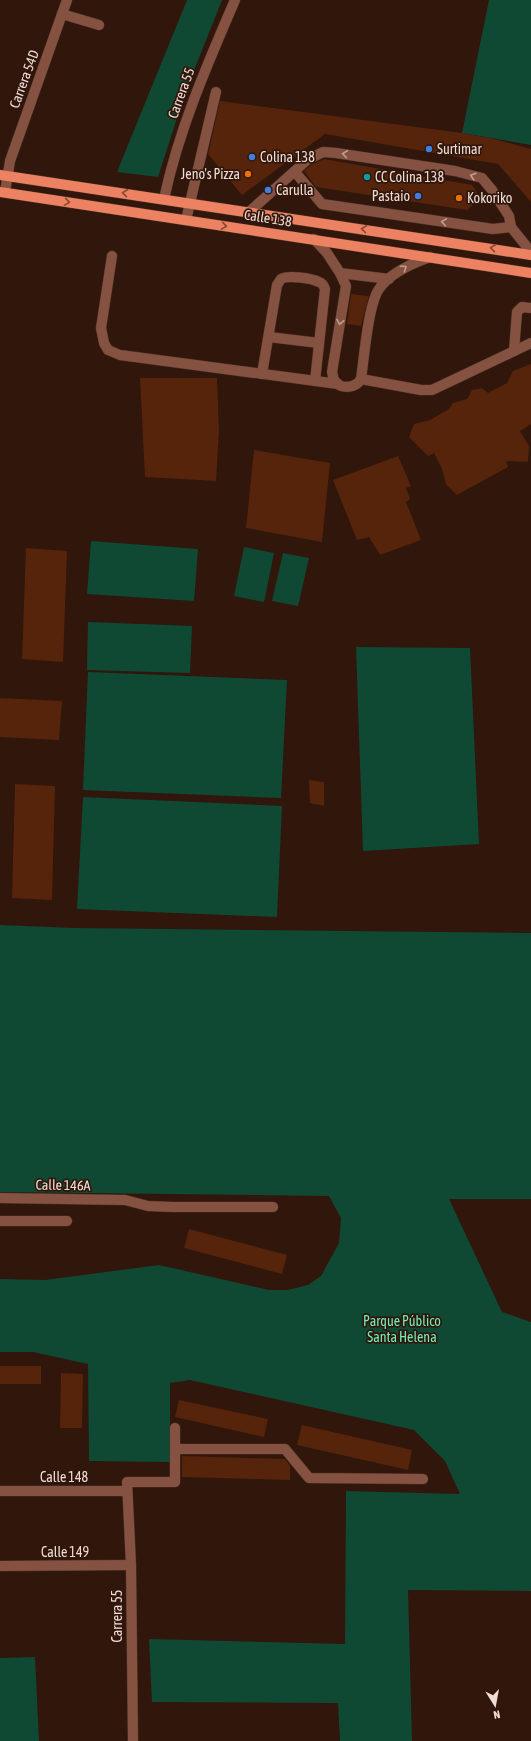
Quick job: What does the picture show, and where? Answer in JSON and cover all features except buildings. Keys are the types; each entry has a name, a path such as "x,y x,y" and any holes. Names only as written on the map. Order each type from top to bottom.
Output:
{"main road":[{"name":"Calle 138","path":"4,175 531,253"},
{"name":"Calle 138","path":"2,192 531,273"}],"street":[{"name":"Carrera 54D","path":"2,192 4,175 68,0"},
{"name":"Carrera 55","path":"164,199 187,116 235,0"},
{"path":"62,14 99,25"},
{"path":"186,220 216,92"},
{"path":"249,212 307,160 323,152 455,171 482,178 509,216 511,227 531,253"},
{"path":"295,172 322,204 493,229 511,227"},
{"path":"314,239 327,253 340,273 346,286 332,372 334,380 338,384"},
{"path":"112,256 101,328 104,343 108,350 120,355 352,386 358,384 361,379 375,297 382,286 389,279 411,263 430,257"},
{"path":"340,273 389,279"},
{"path":"262,374 277,285 281,279 288,276 318,281 324,286 315,381"},
{"path":"514,351 516,312 522,307 531,308"},
{"path":"268,337 319,343"},
{"path":"361,379 421,390 432,390 531,343"},
{"name":"Calle 146A","path":"0,1198 126,1200 148,1206 273,1207"},
{"path":"0,1221 67,1222"},
{"path":"127,1491 127,1482 175,1482 175,1428"},
{"path":"175,1449 285,1450 309,1478 423,1479"},
{"name":"Calle 148","path":"0,1491 127,1491"},
{"name":"Carrera 55","path":"127,1491 131,1566 133,1741"},
{"name":"Calle 149","path":"0,1566 131,1566"}],"green space":[{"path":"187,0 222,0 185,93 158,177 117,172"},
{"path":"489,0 531,0 531,145 462,133"},
{"path":"91,541 198,549 194,601 87,594"},
{"path":"244,547 274,553 264,602 234,596"},
{"path":"283,553 309,558 298,606 272,601"},
{"path":"88,622 192,626 190,673 87,670"},
{"path":"356,647 470,648 479,844 363,851"},
{"path":"88,672 287,680 281,798 83,790"},
{"path":"83,797 282,806 277,917 77,909"},
{"name":"Parque Público Santa Helena","path":"0,925 74,928 531,933 531,1199 449,1199 502,1312 531,1322 531,1591 408,1590 412,1741 340,1741 338,1703 152,1702 149,1639 345,1644 346,1491 460,1494 445,1461 414,1430 190,1380 170,1383 170,1462 89,1461 88,1364 33,1352 0,1352 0,1279 45,1280 159,1265 269,1290 288,1290 308,1285 321,1276 339,1243 341,1218 329,1196 0,1192"},
{"path":"35,1657 39,1741 0,1741 0,1658"}],"place":[{"name":"Surtimar","path":"429,149"},
{"name":"Colina 138","path":"252,157"},
{"name":"Jeno's Pizza","path":"248,174"},
{"name":"CC Colina 138","path":"367,177"},
{"name":"Carulla","path":"268,190"},
{"name":"Pastaio","path":"418,196"},
{"name":"Kokoriko","path":"459,198"}]}
